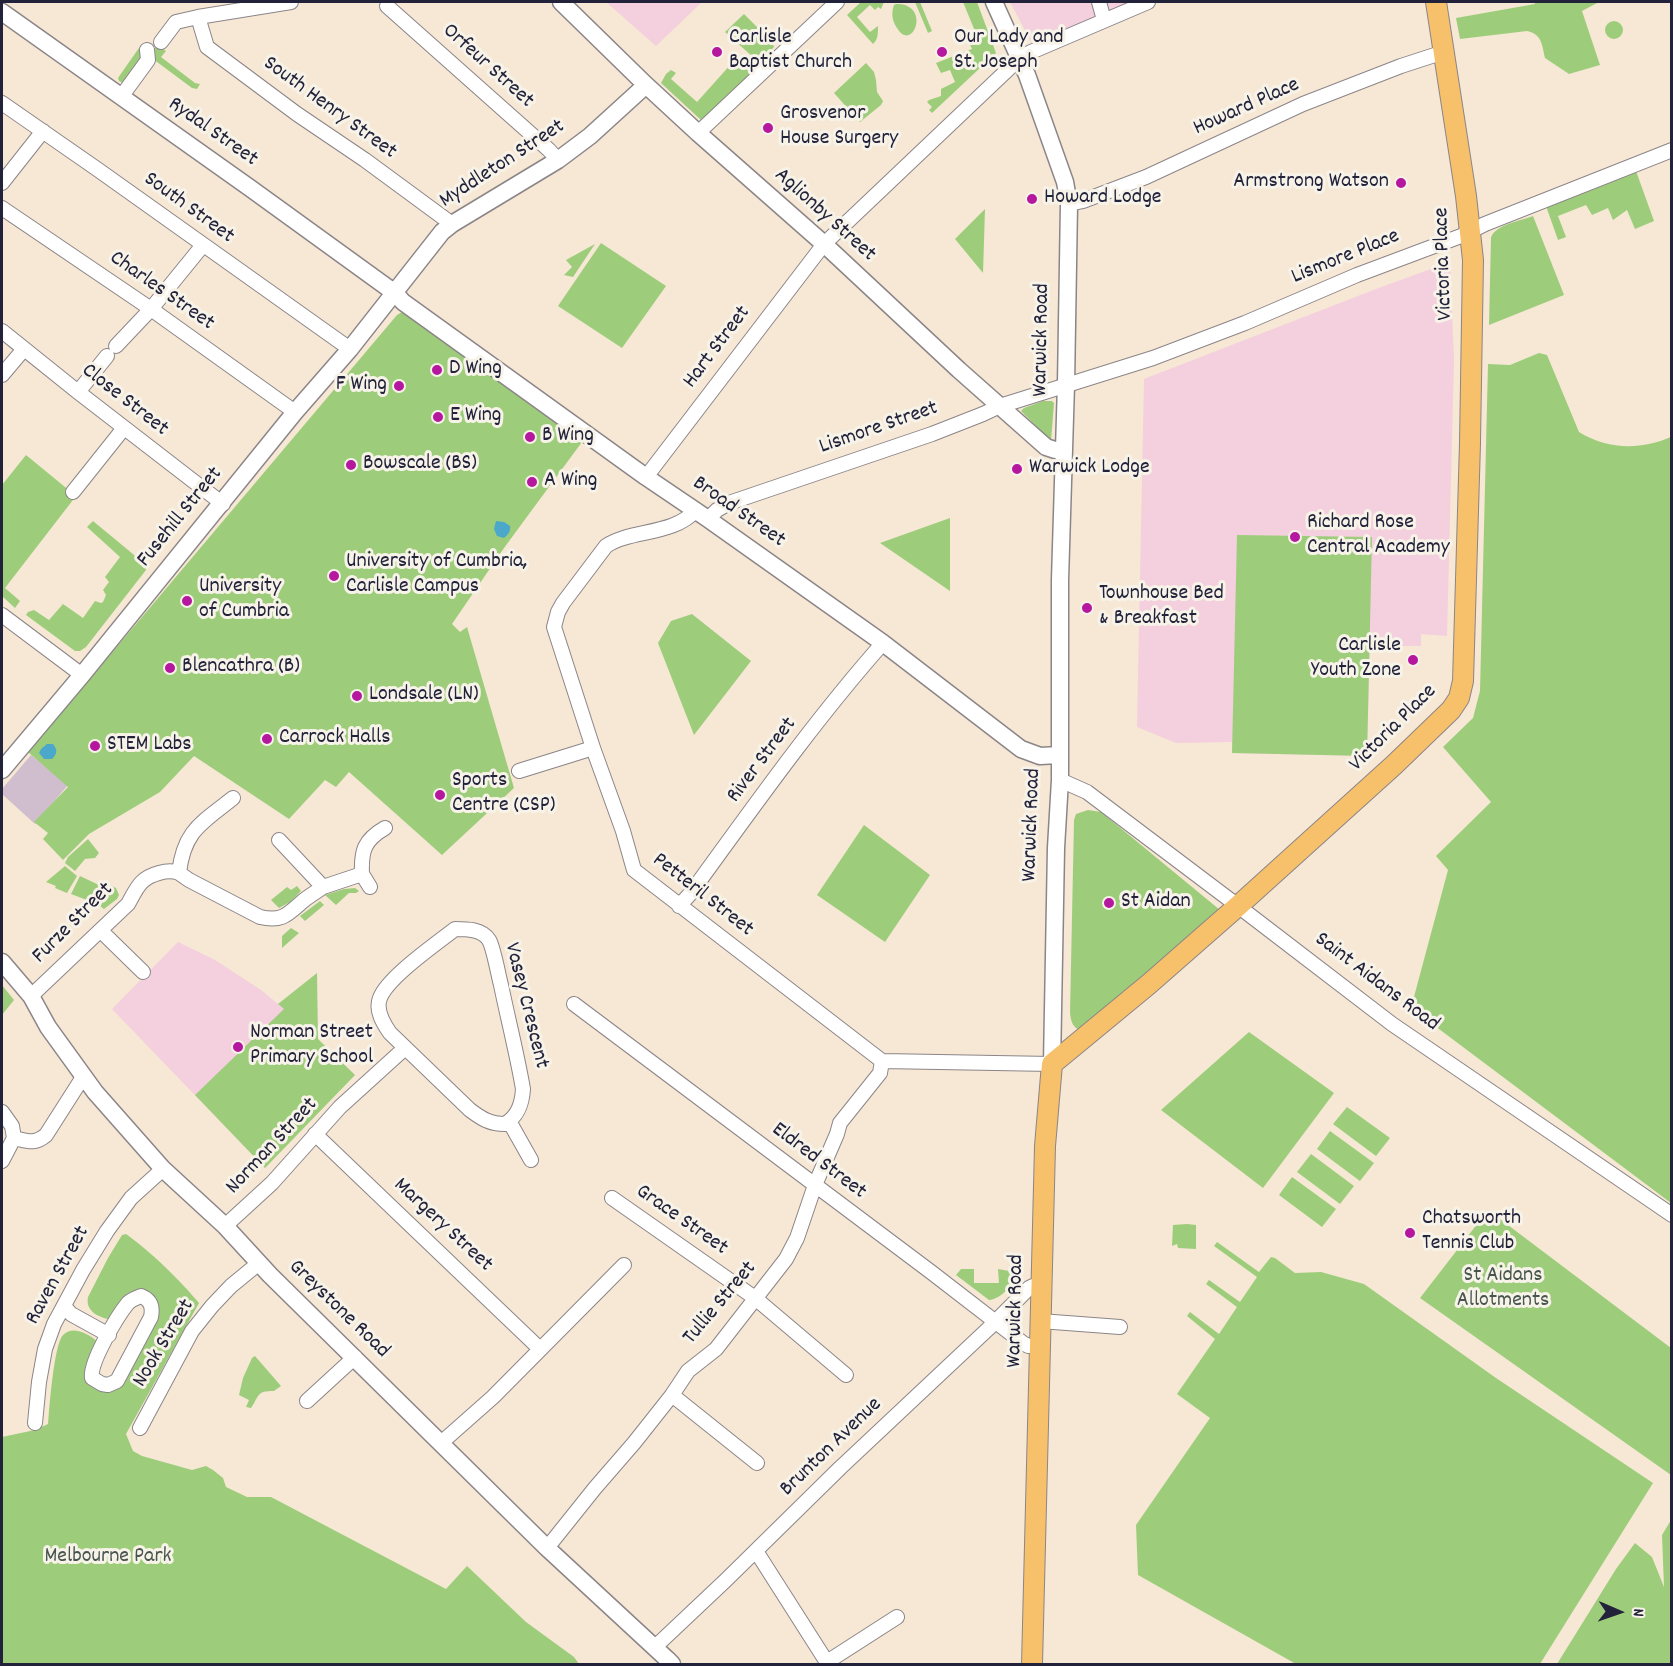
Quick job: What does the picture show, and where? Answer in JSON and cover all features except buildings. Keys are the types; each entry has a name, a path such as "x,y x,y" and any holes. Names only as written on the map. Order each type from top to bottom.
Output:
{"main road":[{"name":"Victoria Place","path":"1052,1064 1149,984 1238,906 1394,765 1451,710 1459,698 1463,681 1473,260 1466,196 1436,2"},
{"name":"Warwick Road","path":"1032,1665 1045,1146 1052,1064"}],"street":[{"path":"161,42 176,22 262,4 291,2"},
{"name":"Aglionby Street","path":"561,2 698,133 824,244 999,406 1046,447 1065,450"},
{"path":"698,133 837,2"},
{"name":"Warwick Road","path":"994,2 1020,58 1065,182 1069,204 1065,450 1060,580 1060,780 1056,848 1052,1064"},
{"path":"1099,2 1104,21"},
{"name":"Hart Street","path":"646,477 824,244 1020,58 1148,2"},
{"name":"Orfeur Street","path":"387,6 558,160"},
{"name":"Rydal Street","path":"2,12 395,293"},
{"name":"South Henry Street","path":"198,17 207,47 297,114 453,224"},
{"path":"121,97 148,60 147,50"},
{"name":"Howard Place","path":"1069,204 1083,201 1146,177 1303,104 1444,52"},
{"name":"Myddleton Street","path":"395,293 442,232 558,160 590,136 646,85"},
{"name":"South Street","path":"2,103 350,349"},
{"path":"2,183 43,132"},
{"name":"Lismore Place","path":"1066,384 1153,358 1235,327 1357,275 1671,150"},
{"name":"Charles Street","path":"2,208 151,309 295,412"},
{"path":"78,393 111,351 151,309 203,246"},
{"name":"Fusehill Street","path":"2,770 395,293"},
{"name":"Broad Street","path":"395,293 403,302 464,347 883,643 1021,749 1040,756 1059,755"},
{"name":"Close Street","path":"2,331 78,393 223,504"},
{"path":"2,375 24,349"},
{"name":"Lismore Street","path":"702,514 932,434 999,406 1066,384"},
{"path":"73,492 123,428"},
{"name":"Petteril Street","path":"702,514 648,533 612,541 606,546 558,612 554,627 556,637 623,831 634,870 882,1061"},
{"path":"2,615 82,675"},
{"name":"River Street","path":"679,906 764,792 883,643"},
{"path":"519,771 593,748"},
{"name":"Saint Aidans Road","path":"1060,780 1087,792 1392,1024 1671,1215"},
{"path":"233,798 191,834 182,854 179,873 189,880 260,917 276,920 286,916 322,887 362,874"},
{"path":"370,887 362,874 364,848 369,839 385,828"},
{"path":"279,840 322,887"},
{"name":"Furze Street","path":"31,996 101,932 128,904 145,878 167,871 179,873"},
{"name":"Vasey Crescent","path":"455,929 466,929 483,935 489,941 498,974 523,1089 517,1113 505,1124 484,1121 405,1048 390,1033 379,1012 379,999 389,984 455,929"},
{"path":"101,932 143,972"},
{"name":"Greystone Road","path":"2,962 31,996 48,1027 83,1077 163,1169 225,1226 259,1263 547,1548 672,1665"},
{"name":"Eldred Street","path":"574,1004 995,1322 1028,1346 1040,1346"},
{"name":"Norman Street","path":"225,1226 272,1183 340,1107 405,1048"},
{"path":"882,1061 1052,1064"},
{"name":"Tullie Street","path":"547,1548 672,1395 688,1371 716,1349 786,1259 797,1238 814,1185 840,1123 880,1073 882,1061"},
{"path":"14,1138 29,1142 39,1141 46,1135 83,1077"},
{"path":"2,1112 12,1126 14,1138 2,1161"},
{"path":"510,1121 531,1160"},
{"name":"Margery Street","path":"315,1134 539,1348"},
{"name":"Raven Street","path":"35,1424 45,1348 54,1324 107,1231 131,1198 163,1169"},
{"name":"Grace Street","path":"612,1198 754,1298 846,1375"},
{"name":"Nook Street","path":"140,1428 192,1331 231,1286 259,1263"},
{"path":"441,1443 493,1397 539,1348 624,1265"},
{"name":"Brunton Avenue","path":"655,1647 1029,1288 1041,1286"},
{"path":"141,1296 147,1299 153,1309 151,1317 117,1381 108,1385 92,1378 91,1373 93,1364 109,1335 130,1301 141,1296"},
{"path":"64,1306 81,1321 109,1335"},
{"path":"1040,1321 1120,1327"},
{"path":"308,1401 355,1357"},
{"path":"672,1395 757,1462"},
{"path":"756,1551 828,1663 897,1617"}],"shaded area":[{"path":"606,2 702,2 656,46"},
{"path":"1010,2 1155,2 1036,51"},
{"name":"Richard Rose Central Academy","path":"1450,262 1454,360 1447,636 1421,634 1421,646 1370,646 1367,756 1232,753 1232,742 1176,743 1137,727 1144,379"},
{"path":"31,755 68,785 35,824 2,794 2,789"},
{"name":"Norman Street Primary School","path":"178,942 215,960 261,990 294,1017 355,1075 265,1168 112,1009"}],"green space":[{"path":"861,2 884,2 881,9 878,7 875,10 870,5 857,17 870,32 878,26 877,38 873,44 847,15"},
{"path":"915,2 920,2 932,31 928,33"},
{"path":"963,2 977,2 996,53 932,113 929,110 932,107 927,102 941,96 941,89 955,82 950,70 941,73 936,63 972,49 968,40 977,36"},
{"path":"1535,2 1599,2 1582,11 1600,65 1569,74 1545,58 1538,37 1527,31 1460,39 1456,18 1535,4"},
{"path":"896,4 907,6 914,11 916,25 909,35 903,34 894,23 892,11"},
{"path":"744,14 772,42 774,47 707,121 701,120 661,83 671,70 676,73 671,79 697,102 732,63 742,70 753,57 725,32"},
{"path":"1614,21 1620,24 1623,30 1620,36 1614,39 1608,36 1605,30 1608,24"},
{"path":"141,45 147,49 128,86 118,78"},
{"path":"157,45 166,51 161,57 195,83 200,84 197,89 192,88 153,59 152,51"},
{"path":"866,63 874,72 877,92 883,101 860,122 834,93"},
{"path":"1636,171 1654,221 1635,229 1627,210 1613,220 1608,208 1592,215 1586,205 1558,216 1566,237 1558,240 1546,206"},
{"path":"985,209 983,273 955,239"},
{"path":"1533,216 1564,295 1489,325 1491,237 1503,226"},
{"path":"601,243 666,286 622,348 558,306"},
{"path":"595,244 573,277 564,275 572,267 566,260"},
{"name":"University of Cumbria, Carlisle Campus","path":"402,312 582,442 504,548 452,624 460,632 467,627 514,788 442,855 349,772 336,787 325,780 289,819 194,756 160,792 89,834 63,860 43,839 48,833 34,822 68,787 28,752 397,315"},
{"path":"1539,353 1547,355 1579,432 1601,442 1625,446 1648,444 1671,437 1671,1203 1411,1008 1448,870 1436,856 1491,802 1443,747 1473,718 1480,691 1488,364 1510,365"},
{"path":"1043,401 1054,403 1051,441 1021,411"},
{"path":"26,455 76,496 5,588 20,601 15,608 2,596 2,485"},
{"path":"950,518 950,591 880,543"},
{"path":"93,521 145,564 146,570 86,647 75,651 26,615 34,610 49,620 63,604 83,618 95,601 103,602 106,595 103,590 109,582 105,577 120,557 87,527"},
{"path":"1237,535 1372,537 1367,756 1232,753"},
{"path":"692,614 751,661 694,735 658,643 671,621"},
{"path":"1088,810 1101,812 1220,910 1219,915 1079,1030 1072,1023 1070,1013 1074,820 1076,814"},
{"path":"864,825 930,875 885,942 817,895"},
{"path":"88,839 99,853 95,858 85,859 75,871 65,863 68,857"},
{"path":"65,866 77,876 67,893 46,882"},
{"path":"80,876 99,885 92,902 71,894"},
{"path":"110,885 116,888 119,895 104,909 95,902 100,890 104,891"},
{"path":"297,886 301,891 290,902 279,908 271,900 287,887 291,890"},
{"path":"355,888 359,891 349,893 336,905 325,895 344,889"},
{"path":"320,901 324,905 305,921 300,916"},
{"path":"291,928 299,933 282,948 282,936"},
{"path":"317,973 318,1039 355,1075 265,1168 195,1095 284,1009 278,1004"},
{"path":"2,985 14,1000 2,1015"},
{"path":"1249,1032 1334,1093 1263,1188 1161,1110"},
{"path":"1347,1107 1390,1138 1376,1156 1333,1124"},
{"path":"1330,1131 1374,1163 1360,1181 1317,1149"},
{"path":"1311,1154 1354,1186 1340,1204 1297,1172"},
{"path":"1292,1177 1336,1209 1322,1227 1279,1195"},
{"name":"St Aidans Allotments","path":"1488,1210 1671,1348 1671,1475 1420,1298"},
{"path":"1173,1225 1196,1225 1196,1249 1178,1248 1177,1244 1172,1246"},
{"name":"Melbourne Park","path":"126,1234 145,1248 199,1303 126,1434 133,1451 142,1456 192,1470 206,1466 223,1478 226,1487 247,1497 271,1497 446,1589 467,1566 526,1622 574,1657 579,1664 2,1664 2,1437 35,1430 48,1424 57,1351 63,1335 67,1332 85,1333 97,1341 89,1366 104,1391 151,1326 146,1293 113,1320 99,1316 89,1307 88,1297 108,1258 122,1235"},
{"path":"1217,1242 1259,1272 1271,1257 1295,1273 1321,1272 1364,1284 1496,1378 1653,1483 1540,1664 1296,1664 1138,1575 1136,1525 1210,1418 1177,1394 1215,1339 1187,1316 1190,1312 1219,1334 1237,1307 1206,1284 1209,1280 1240,1302 1257,1277 1214,1246"},
{"path":"1009,1268 1021,1269 1021,1275 1002,1294 989,1300 956,1275 961,1269 974,1269 974,1283 999,1283 998,1269 1009,1271"},
{"path":"255,1356 281,1386 274,1391 261,1393 251,1408 246,1407 249,1400 239,1395 243,1378"},
{"path":"1671,1520 1671,1664 1557,1664 1616,1569 1635,1543 1652,1557 1664,1587 1662,1535"}],"water":[{"path":"496,521 510,526 509,533 504,538 497,536 494,529"},
{"path":"47,744 53,744 56,748 56,754 52,759 44,759 39,753"}],"place":[{"name":"Carlisle Baptist Church","path":"717,52"},
{"name":"Our Lady and St. Joseph","path":"942,52"},
{"name":"Grosvenor House Surgery","path":"768,128"},
{"name":"Armstrong Watson","path":"1401,183"},
{"name":"Howard Lodge","path":"1032,199"},
{"name":"D Wing","path":"437,370"},
{"name":"F Wing","path":"399,386"},
{"name":"E Wing","path":"438,417"},
{"name":"B Wing","path":"530,437"},
{"name":"Bowscale (BS)","path":"351,465"},
{"name":"Warwick Lodge","path":"1017,469"},
{"name":"A Wing","path":"532,482"},
{"name":"Richard Rose Central Academy","path":"1295,537"},
{"name":"University of Cumbria, Carlisle Campus","path":"334,576"},
{"name":"University of Cumbria","path":"187,601"},
{"name":"Townhouse Bed & Breakfast","path":"1087,608"},
{"name":"Carlisle Youth Zone","path":"1413,660"},
{"name":"Blencathra (B)","path":"170,668"},
{"name":"Londsale (LN)","path":"357,696"},
{"name":"Carrock Halls","path":"267,739"},
{"name":"STEM Labs","path":"95,746"},
{"name":"Sports Centre (CSP)","path":"440,795"},
{"name":"St Aidan","path":"1109,903"},
{"name":"Norman Street Primary School","path":"238,1047"},
{"name":"Chatsworth Tennis Club","path":"1410,1233"}]}
